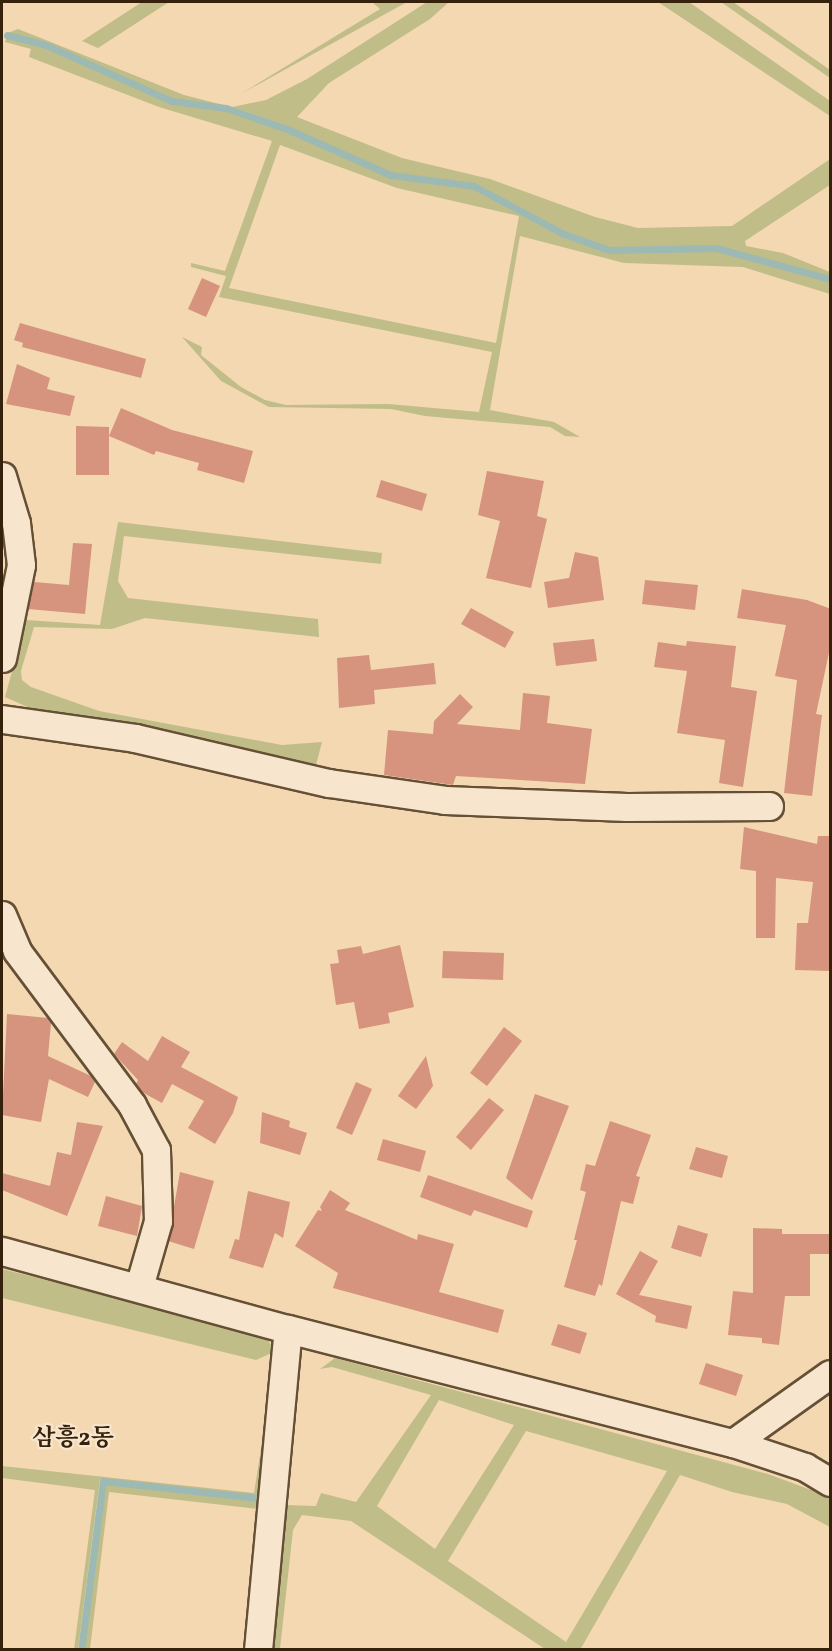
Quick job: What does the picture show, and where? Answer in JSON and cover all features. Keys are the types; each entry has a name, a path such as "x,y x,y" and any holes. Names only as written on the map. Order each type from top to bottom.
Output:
{"street":[{"path":"2,476 16,523 21,565 2,658"},
{"path":"2,719 135,738 329,783 445,800 627,807 769,806"},
{"path":"2,915 28,967 132,1105 156,1150 158,1221 139,1287"},
{"path":"2,1251 288,1329 733,1443 805,1467 831,1482"},
{"path":"258,1650 288,1329"},
{"path":"733,1443 831,1374"}],"shaded area":[{"path":"142,2 169,2 98,48 82,41"},
{"path":"372,2 407,2 239,95 380,9"},
{"path":"427,2 449,2 430,19 329,83 297,117 402,158 490,179 595,217 638,228 732,226 830,159 830,185 745,241 746,246 783,253 830,272 830,277 714,246 607,248 564,231 475,184 389,173 282,124 232,107 266,100 307,79"},
{"path":"658,2 689,2 830,101 830,116"},
{"path":"721,2 733,2 830,70 830,78"},
{"path":"18,29 184,95 227,106 172,99 45,43 8,33"},
{"path":"7,36 46,47 172,103 226,110 286,131 390,177 473,188 563,235 609,252 716,250 830,280 830,294 743,267 624,263 520,236 490,410 554,422 580,437 565,436 550,427 425,416 391,409 269,407 221,381 182,337 202,347 201,355 241,387 265,400 286,405 388,404 479,412 492,352 219,297 226,276 191,267 191,263 225,271 272,141 159,107 29,57 31,49 5,42","holes":["280,145 397,188 519,216 496,343 229,288"]},
{"path":"118,522 382,553 381,564 124,536 118,581 128,598 318,619 319,637 145,618 112,629 34,627 21,671 22,680 31,687 99,711 282,745 322,742 315,769 32,709 5,697 26,620 100,625"},
{"path":"2,1269 256,1333 265,1337 276,1351 256,1360 2,1298"},
{"path":"335,1358 768,1474 830,1497 830,1527 787,1504 732,1492 680,1475 580,1650 545,1649 351,1521 302,1515 293,1530 280,1649 267,1650 281,1510 285,1505 316,1506 321,1493 356,1502 431,1395 332,1367 320,1369","holes":["439,1400 514,1425 435,1549 377,1506","526,1431 667,1471 566,1642 448,1561"]},
{"path":"273,1374 259,1509 109,1492 90,1649 83,1649 104,1484 260,1499 100,1479 78,1649 74,1649 95,1490 2,1478 2,1466 254,1493"}],"building":[{"path":"202,278 220,286 206,317 188,309"},
{"path":"20,323 146,359 141,378 22,347 23,343 14,340"},
{"path":"17,364 50,378 47,389 75,396 70,416 6,404"},
{"path":"121,408 172,430 253,451 244,483 197,470 199,463 156,451 154,455 109,436"},
{"path":"76,426 109,427 109,475 76,475"},
{"path":"487,471 544,481 537,516 547,519 531,588 486,578 500,521 478,515"},
{"path":"381,480 427,494 422,511 376,497"},
{"path":"73,543 92,544 85,614 28,609 34,582 69,585"},
{"path":"575,552 598,557 604,600 548,608 544,582 569,578"},
{"path":"645,580 698,585 695,610 642,604"},
{"path":"742,589 807,600 831,609 831,643 816,714 822,715 812,796 784,793 797,680 775,676 786,625 737,618"},
{"path":"471,608 514,632 505,648 461,624"},
{"path":"594,639 597,661 556,666 553,643"},
{"path":"687,641 736,646 731,687 757,691 743,787 719,783 725,740 677,733 687,671 654,667 658,642 686,646"},
{"path":"369,655 371,670 434,663 436,684 374,690 375,704 339,708 337,658"},
{"path":"523,693 550,696 547,723 592,729 585,784 456,776 453,785 384,775 388,730 433,734 434,721 460,694 473,707 457,724 520,730"},
{"path":"744,827 817,844 818,836 831,836 831,971 795,970 797,923 808,923 813,882 776,878 775,938 756,938 756,871 740,869"},
{"path":"400,945 414,1007 388,1013 390,1023 359,1029 354,1002 336,1005 330,964 339,963 337,950 361,946 363,954"},
{"path":"443,951 504,953 503,980 442,978"},
{"path":"7,1014 48,1018 51,1023 48,1056 91,1076 95,1082 88,1097 49,1079 41,1122 2,1115"},
{"path":"504,1027 522,1041 487,1086 470,1073"},
{"path":"162,1036 190,1052 181,1067 238,1097 233,1113 215,1144 188,1128 204,1101 172,1084 162,1103 142,1092 136,1084 138,1080 114,1054 122,1042 148,1061"},
{"path":"426,1056 433,1086 416,1109 398,1096"},
{"path":"356,1082 372,1089 352,1135 336,1128"},
{"path":"535,1094 569,1106 532,1200 506,1178"},
{"path":"489,1098 504,1110 471,1150 456,1137"},
{"path":"262,1112 290,1121 289,1127 307,1133 300,1155 260,1143"},
{"path":"610,1121 651,1135 636,1176 640,1177 633,1204 621,1201 602,1286 599,1284 595,1296 564,1287 577,1240 574,1240 586,1192 580,1190 586,1164 595,1166"},
{"path":"77,1122 103,1126 67,1216 2,1190 2,1173 50,1186 57,1152 71,1155"},
{"path":"383,1139 426,1151 420,1172 377,1160"},
{"path":"696,1147 728,1156 722,1178 689,1169"},
{"path":"180,1172 214,1181 194,1249 168,1241"},
{"path":"428,1175 533,1211 527,1228 474,1210 471,1216 420,1197"},
{"path":"330,1190 350,1203 345,1210 417,1240 418,1234 454,1244 439,1292 504,1310 498,1333 333,1288 338,1273 295,1246 318,1210 322,1211 320,1207"},
{"path":"248,1191 290,1202 283,1238 275,1233 263,1268 229,1258 235,1239 239,1240"},
{"path":"106,1196 142,1206 137,1236 98,1226"},
{"path":"678,1225 708,1234 701,1257 671,1248"},
{"path":"753,1228 782,1229 782,1234 831,1234 831,1254 810,1254 810,1296 785,1296 779,1345 762,1343 762,1338 728,1335 733,1291 753,1293"},
{"path":"640,1251 658,1261 639,1295 692,1306 687,1329 655,1322 656,1316 616,1294"},
{"path":"558,1324 587,1333 580,1354 551,1345"},
{"path":"706,1363 743,1375 736,1396 699,1384"}],"waterway":[{"path":"7,35 46,45 172,101 226,108 287,129 391,175 474,186 564,234 609,250 716,248 830,279"},
{"path":"81,1650 103,1481 258,1498"}],"district":[{"name":"삼흥2동","path":"73,1440"}]}
